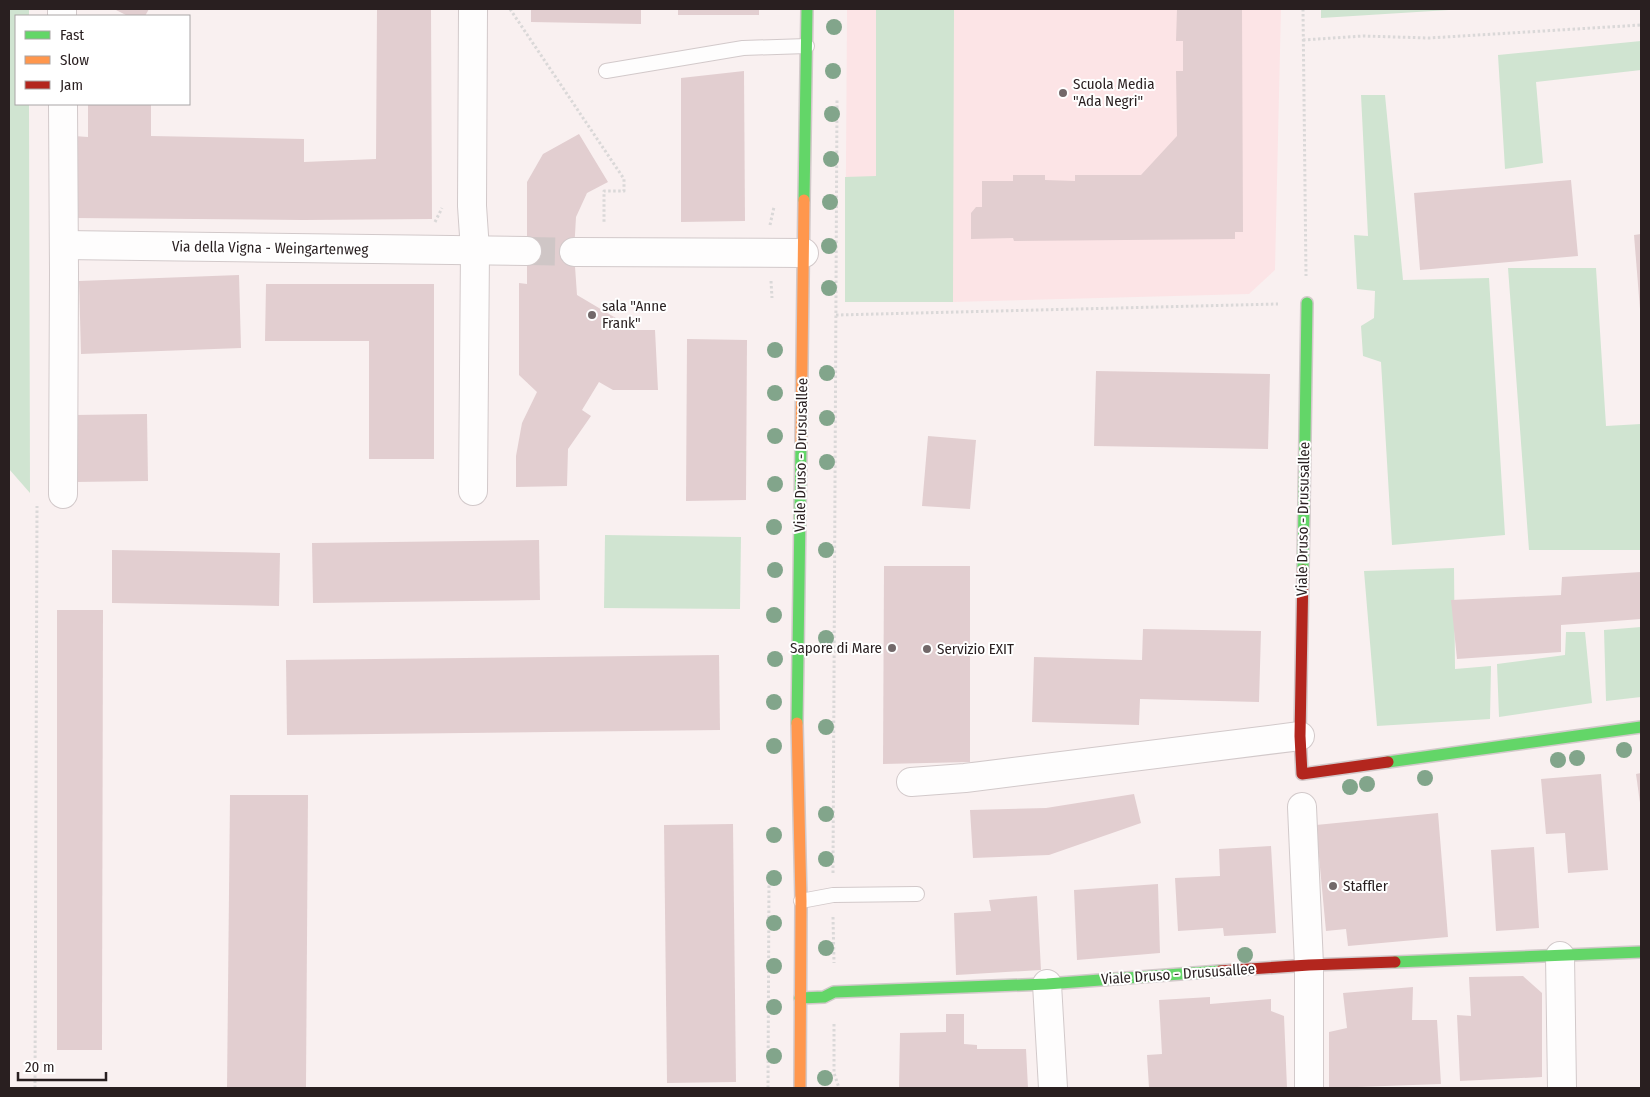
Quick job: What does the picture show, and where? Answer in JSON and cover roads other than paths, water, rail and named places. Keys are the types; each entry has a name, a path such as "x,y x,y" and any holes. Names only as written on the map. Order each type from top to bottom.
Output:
{"street":[{"path":"473,9 472,206 475,250 473,491"},
{"name":"Viale Druso - Drususallee","path":"800,1088 801,901 797,719 807,9"},
{"path":"63,105 63,494"},
{"name":"Via della Vigna - Weingartenweg","path":"64,245 526,251"},
{"path":"574,252 804,253"},
{"name":"Viale Druso - Drususallee","path":"1307,303 1300,736 1302,774 1641,727"},
{"path":"911,782 965,778 1300,736"},
{"path":"1302,807 1309,965 1309,1088"},
{"name":"Viale Druso - Drususallee","path":"800,998 824,997 834,992 1047,984 1309,965 1641,952"},
{"path":"1560,956 1562,1088"},
{"path":"1047,984 1053,1088"}],"lane":[{"path":"606,71 743,48 806,46"},
{"path":"801,901 833,895 917,894"}],"tunnel":[{"path":"527,251 574,252"}],"place":[{"name":"Scuola Media \"Ada Negri\"","path":"1063,93"},
{"name":"sala \"Anne Frank\"","path":"592,315"},
{"name":"Sapore di Mare","path":"892,648"},
{"name":"Servizio EXIT","path":"927,649"},
{"name":"Staffler","path":"1333,886"}]}
